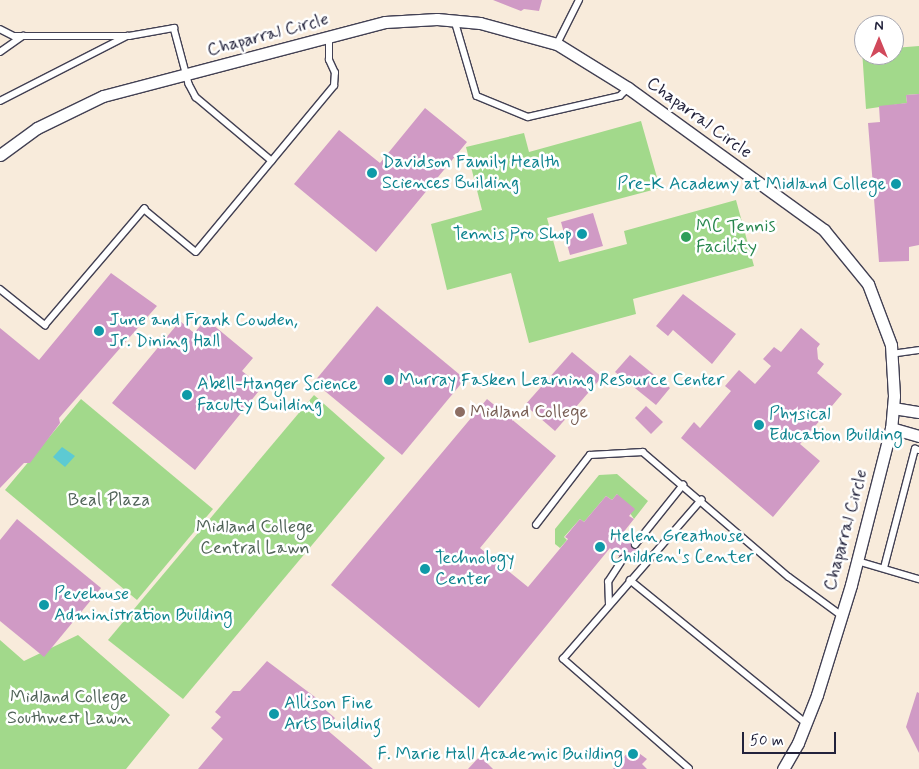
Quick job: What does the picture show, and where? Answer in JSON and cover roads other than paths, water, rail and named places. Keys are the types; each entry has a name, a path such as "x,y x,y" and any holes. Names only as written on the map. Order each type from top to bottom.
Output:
{"street":[{"name":"Chaparral Circle","path":"0,155 5,148 37,128 103,96 385,22 455,21 480,23 556,44 628,88 831,237 868,284 891,354 893,408 890,428 857,561 841,615 806,723 785,769"},
{"path":"893,408 919,412"},
{"path":"890,428 919,436"}],"lane":[{"path":"556,44 580,0"},
{"path":"455,21 477,96 528,116 620,96 628,88"},
{"path":"0,29 14,36 129,36 174,28 196,98 272,161"},
{"path":"0,52 24,36"},
{"path":"0,101 129,36"},
{"path":"0,289 45,325 144,209 196,252 334,86 335,73 329,60 329,36"},
{"path":"891,354 919,350"},
{"path":"884,568 915,448 919,450"},
{"path":"536,525 590,454 643,452 783,572 841,615"},
{"path":"635,545 683,485"},
{"path":"689,769 563,659 701,500"},
{"path":"609,605 608,582 623,559"},
{"path":"857,561 919,579"},
{"path":"630,580 806,723"}],"water":[{"path":"62,447 75,456 65,467 53,457"}],"place":[{"name":"Davidson Family Health Sciences Building","path":"372,173"},
{"name":"Pre-K Academy at Midland College","path":"896,184"},
{"name":"Tennis Pro Shop","path":"582,234"},
{"name":"MC Tennis Facility","path":"686,237"},
{"name":"June and Frank Cowden, Jr. Dining Hall","path":"99,331"},
{"name":"Murray Fasken Learning Resource Center","path":"389,380"},
{"name":"Abell-Hanger Science Faculty Building","path":"187,395"},
{"name":"Midland College","path":"460,412"},
{"name":"Physical Education Building","path":"759,425"},
{"name":"Helen Greathouse Children's Center","path":"600,547"},
{"name":"Technology Center","path":"425,569"},
{"name":"Pevehouse Administration Building","path":"44,605"},
{"name":"Allison Fine Arts Building","path":"274,714"},
{"name":"F. Marie Hall Academic Building","path":"633,754"}],"park label":[{"name":"Beal Plaza","path":"109,500"},
{"name":"Midland College Central Lawn","path":"255,538"},
{"name":"Midland College Southwest Lawn","path":"69,708"}]}
